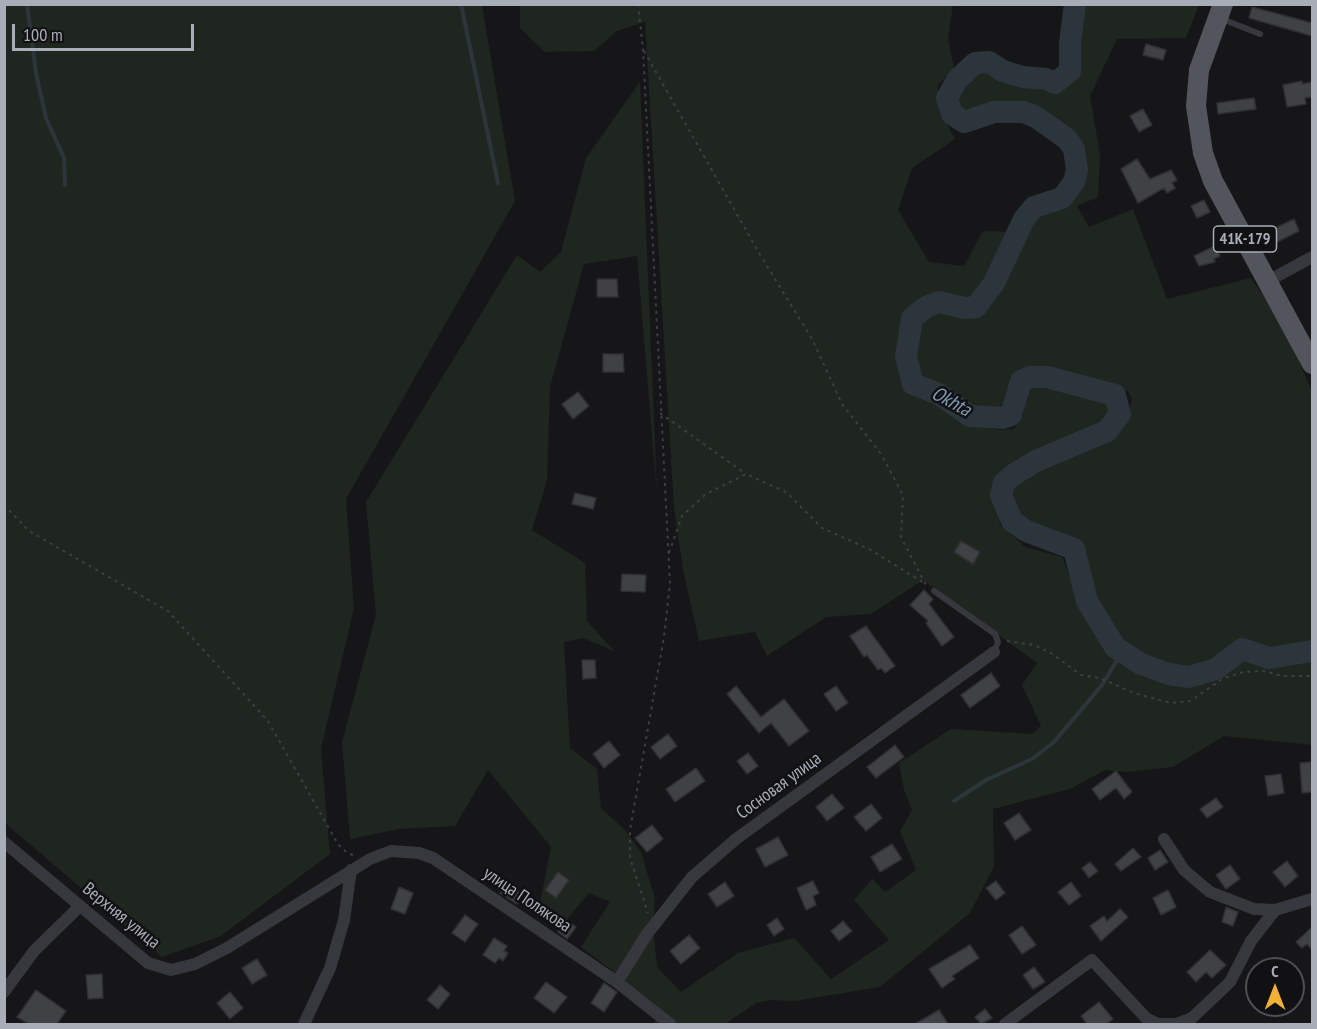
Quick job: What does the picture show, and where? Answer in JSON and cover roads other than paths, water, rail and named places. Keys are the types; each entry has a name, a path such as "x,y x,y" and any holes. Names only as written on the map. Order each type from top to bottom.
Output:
{"main road":[{"name":"41К-179","path":"1220,11 1199,70 1196,106 1203,153 1213,181 1312,364"}],"street":[{"path":"1268,281 1312,257"},
{"name":"Сосновая улица","path":"616,982 652,927 692,877 736,839 996,647"},
{"path":"1164,839 1184,870 1210,892 1254,909 1275,910 1312,899"},
{"name":"Верхняя улица","path":"4,842 148,963 171,970 195,964 227,948 351,870"},
{"name":"улица Полякова","path":"351,870 391,851 419,853 433,858 616,982 670,1024"},
{"path":"318,1024 306,1020 330,968 344,920 351,870"},
{"path":"4,992 34,951 80,906"},
{"path":"1005,1024 1092,960 1146,1018 1158,1024 1176,1024 1192,1018 1230,982 1251,941 1275,910"}],"lane":[{"path":"1220,11 1260,34"},
{"path":"934,591 995,634 996,647"}],"waterway":[{"path":"27,4 36,73 46,118 64,158 65,185"},
{"path":"461,4 498,183"},
{"name":"Okhta","path":"1075,4 1070,43 1070,71 1055,83 1046,79 1023,77 1003,71 989,62 975,63 957,80 947,98 952,114 964,122 994,112 1024,112 1036,117 1067,139 1074,149 1077,170 1074,182 1062,198 1034,207 1024,219 994,283 976,307 965,308 939,302 926,307 912,318 906,357 913,384 939,394 970,416 1003,418 1011,415 1021,381 1030,377 1047,377 1115,395 1120,414 1107,431 1036,461 1004,483 1001,495 1012,521 1026,531 1074,549 1087,601 1115,647 1141,664 1169,674 1189,677 1216,669 1242,649 1269,658 1312,651"},
{"path":"954,801 986,780 1032,759 1054,742 1102,685 1122,652"}]}
